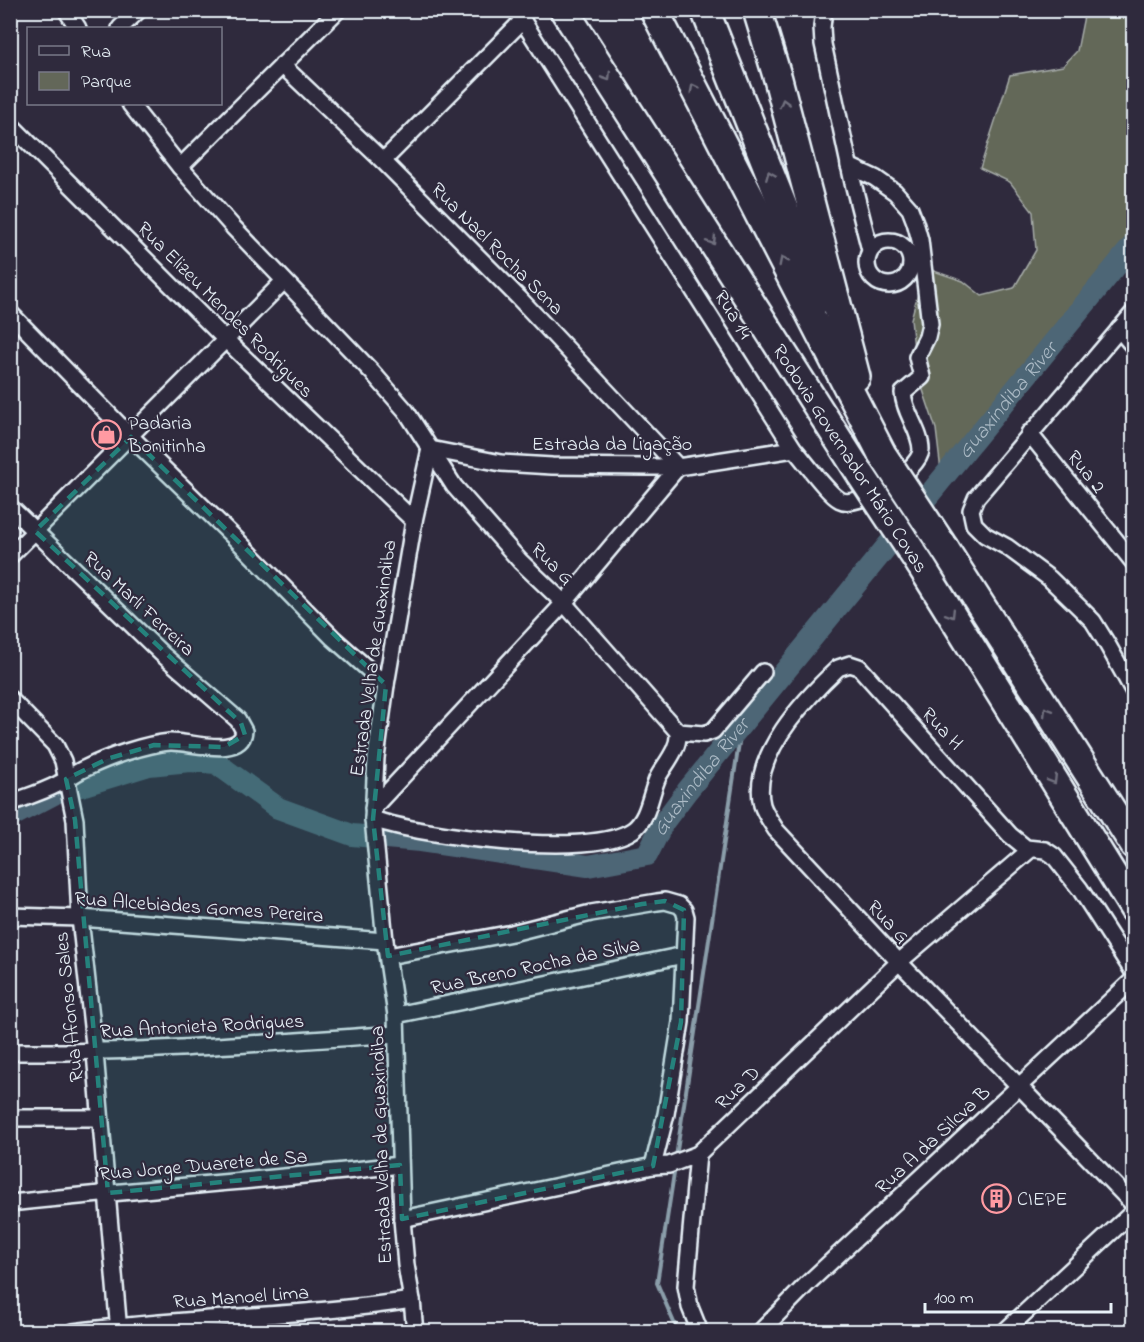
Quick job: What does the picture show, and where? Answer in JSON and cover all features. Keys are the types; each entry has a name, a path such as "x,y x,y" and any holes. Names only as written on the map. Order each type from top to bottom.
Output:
{"highway":[{"name":"Rodovia Governador Mário Covas","path":"564,10 920,564 1134,909"},
{"name":"Rodovia Governador Mário Covas","path":"654,10 882,454 1134,845"},
{"path":"705,10 882,454"},
{"path":"758,10 851,363 882,454"}],"street":[{"path":"66,10 77,27"},
{"path":"121,27 139,10"},
{"path":"180,167 338,10"},
{"path":"824,10 823,44 870,250"},
{"path":"382,161 519,15"},
{"name":"Rua 14","path":"519,15 794,449 840,500 854,501 888,485 908,471 919,458 920,445 903,397 905,390 922,377 917,355 927,337 930,324 920,240 910,209 875,178 849,166"},
{"name":"Rua Nael Rocha Sena","path":"282,65 534,313 678,467"},
{"path":"131,105 180,167 406,411 430,449"},
{"name":"Rua Elizeu Mendes Rodrigues","path":"10,124 225,340 414,520"},
{"path":"10,556 284,281"},
{"path":"1134,312 1029,433 976,498 971,510 972,520 978,529 1049,578 1093,621 1134,692"},
{"path":"10,313 333,638 386,685"},
{"path":"1119,329 1134,347"},
{"name":"Rua 2","path":"1029,433 1134,563"},
{"name":"Estrada da Ligação","path":"430,449 501,463 552,466 678,467 794,449"},
{"name":"Estrada Velha de Guaxindiba","path":"415,1332 412,1300 405,1266 402,1219 396,1016 386,948 374,825 376,758 386,685 414,520 430,449"},
{"name":"Rua G","path":"430,449 454,486 520,561 564,603 678,732"},
{"path":"374,825 678,467"},
{"name":"Rua Marli Ferreira","path":"10,507 162,654 238,720 243,728 243,738 234,745 210,746 170,742 154,745 107,759 66,779"},
{"name":"Rua H","path":"776,830 762,803 761,780 767,759 784,730 838,668 850,664 860,667 1010,835 1021,845 1031,849 1045,850 1054,856 1080,890 1134,973"},
{"path":"374,825 509,843 588,842 617,837 634,829 643,820 655,785 678,742 678,732 700,734 713,731 763,672"},
{"name":"Rua Afonso Sales","path":"10,699 56,745 63,761 75,820 80,918 95,1053 119,1329"},
{"path":"10,803 58,785 66,779"},
{"name":"Rua G","path":"776,830 899,962 1134,1205"},
{"name":"Rua D","path":"684,1159 899,962 1031,849"},
{"name":"Rua Alcebiades Gomes Pereira","path":"10,916 80,918 386,948 512,933 591,913 665,901 679,905 686,913 684,955"},
{"path":"653,1166 666,1114 681,1022 684,955"},
{"name":"Rua Breno Rocha da Silva","path":"396,1016 684,955"},
{"name":"Rua A da Silcva B","path":"760,1332 807,1284 1134,979"},
{"name":"Rua Antonieta Rodrigues","path":"10,1052 95,1053 396,1034"},
{"path":"10,1118 100,1118"},
{"path":"402,1219 684,1159 686,1286 690,1307 700,1332"},
{"name":"Rua Jorge Duarete de Sa","path":"10,1203 290,1178 400,1165"},
{"path":"1010,1329 1134,1211"},
{"name":"Rua Manoel Lima","path":"73,1332 356,1308 412,1300"}],"highlighted area":[{"path":"131,437 386,685 373,819 388,956 642,904 665,901 684,910 681,1022 653,1166 402,1219 400,1165 108,1193 75,820 66,779 107,759 154,745 224,747 245,735 241,723 35,531"}],"green space":[{"path":"1085,11 1128,11 1134,20 1133,243 964,452 941,471 936,429 916,369 911,319 925,268 963,281 982,296 1014,288 1036,250 1033,212 1010,182 980,168 1010,75 1063,66 1077,51"}],"waterway":[{"name":"Guaxindiba River","path":"81,786 149,765 190,761 216,763 278,808 352,835 420,841 588,866 647,855 663,823 687,791 1134,244"},
{"path":"676,1157 742,723"},
{"path":"10,817 54,794"},
{"path":"675,1167 657,1283 678,1332"}],"place":[{"name":"Padaria Bonitinha","path":"107,434"},
{"name":"CIEPE","path":"996,1198"}]}
